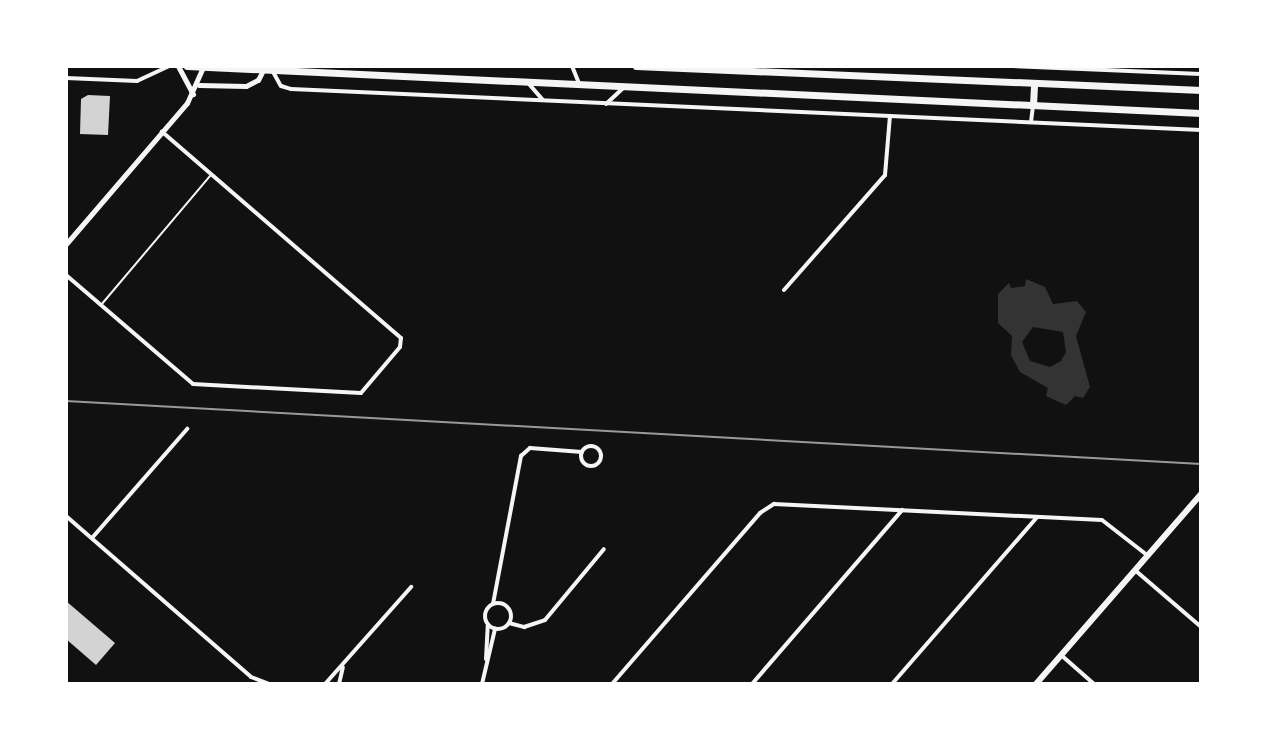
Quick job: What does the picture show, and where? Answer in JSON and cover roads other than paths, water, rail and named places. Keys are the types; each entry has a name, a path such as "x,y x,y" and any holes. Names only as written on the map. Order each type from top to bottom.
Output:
{"highway":[{"path":"187,66 1201,113"},
{"path":"636,66 772,69 1201,90"},
{"path":"1033,105 1034,84"}],"main road":[{"path":"1036,684 1201,494"}],"street":[{"path":"66,78 137,81 169,66"},
{"path":"178,66 193,95"},
{"path":"66,244 193,95 199,85 203,66"},
{"path":"572,66 580,85"},
{"path":"1012,66 1201,74"},
{"path":"199,85 246,86 258,80 267,70 276,81 291,89 1201,130"},
{"path":"528,83 543,100"},
{"path":"606,104 624,87"},
{"path":"1031,122 1033,105"},
{"path":"784,290 885,175 890,116"},
{"path":"66,275 193,384 361,393 400,347 401,338 162,132"},
{"path":"92,538 187,429"},
{"path":"487,666 486,612 493,604 521,456 530,448 582,452 595,447 599,462 587,466 582,452"},
{"path":"612,684 769,506 903,509 1106,522 1147,555"},
{"path":"752,684 903,509"},
{"path":"66,516 254,682 269,684"},
{"path":"892,684 1037,517"},
{"path":"495,629 509,623 524,627 545,620 604,549"},
{"path":"1135,570 1201,627"},
{"path":"325,684 411,587"},
{"path":"493,604 508,607 509,623"},
{"path":"488,625 495,629"},
{"path":"482,684 495,629"},
{"path":"1061,655 1094,684"},
{"path":"339,684 344,664"}],"lane":[{"path":"101,306 211,175"}],"railway":[{"path":"66,401 1201,464"}]}
